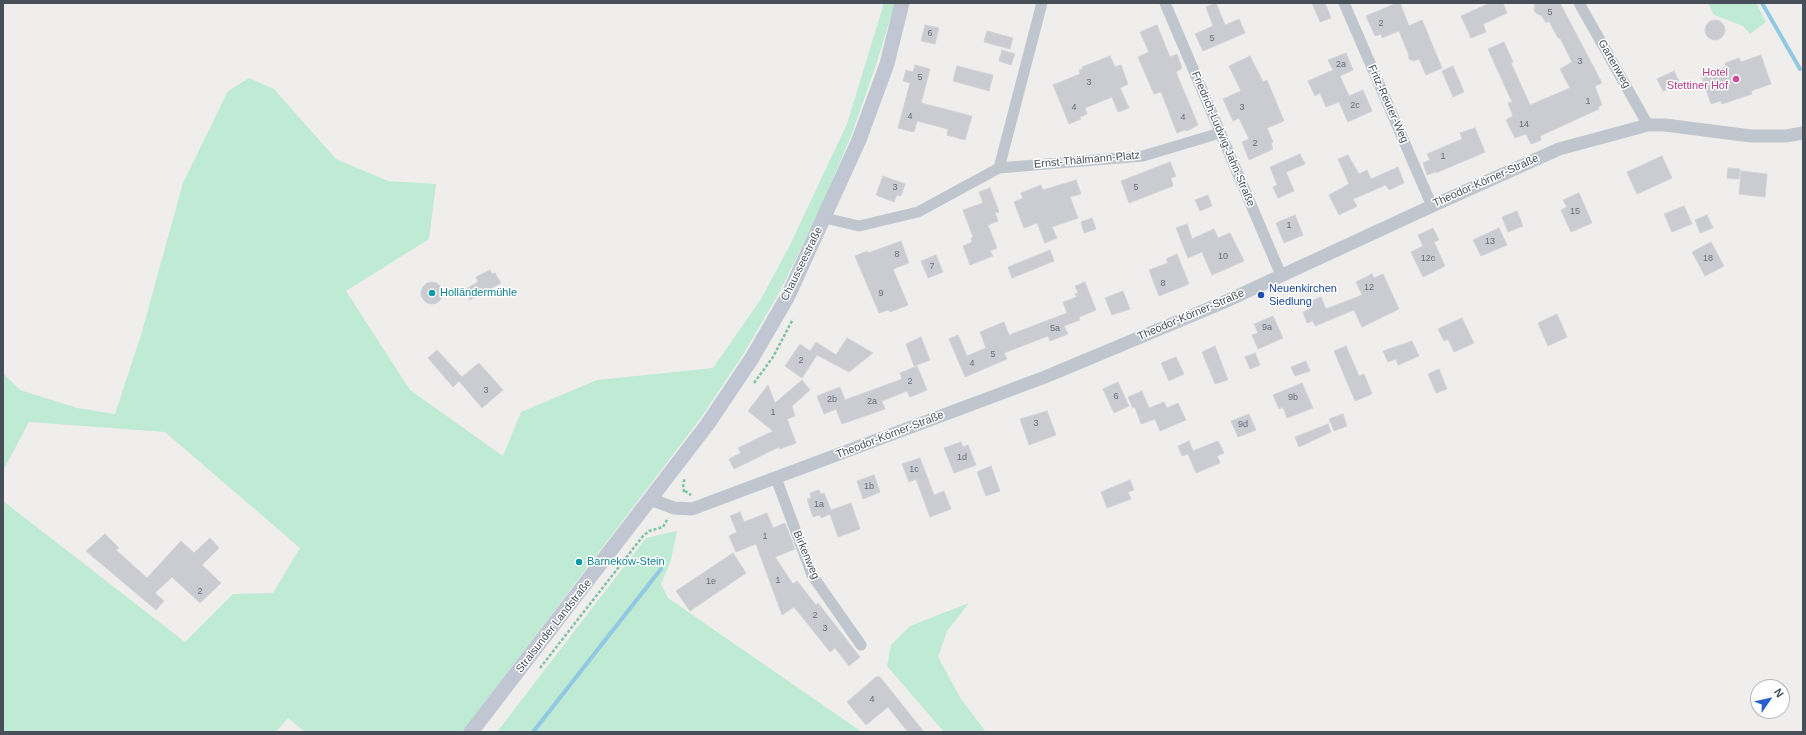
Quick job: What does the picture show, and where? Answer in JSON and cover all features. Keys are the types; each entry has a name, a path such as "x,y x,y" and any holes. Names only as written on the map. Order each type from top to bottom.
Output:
{"main road":[{"name":"Chausseestraße","path":"650,499 707,425 752,358 788,296 859,140 887,64 902,3"},
{"name":"Stralsunder Landstraße","path":"471,732 606,559 650,499"}],"street":[{"path":"998,168 1042,3"},
{"name":"Friedrich-Ludwig-Jahn-Straße","path":"1164,3 1281,275"},
{"name":"Fritz-Reuter-Weg","path":"1344,3 1432,206"},
{"name":"Gartenweg","path":"1579,3 1648,125"},
{"name":"Theodor-Körner-Straße","path":"650,499 674,508 692,509 1045,377 1211,307 1559,149 1648,125 1665,125 1752,136 1786,136 1803,132"},
{"name":"Ernst-Thälmann-Platz","path":"824,218 859,226 918,212 998,168 1143,156 1220,133"},
{"name":"Birkenweg","path":"776,478 812,575 861,645"}],"path":[{"path":"538,671 643,536 650,531 663,528 674,508"}],"green space":[{"path":"884,3 895,3 877,62 851,136 818,214 780,291 744,353 700,419 462,732 305,732 288,718 276,732 3,732 3,501 185,642 233,594 273,593 300,548 165,432 29,422 3,471 3,373 20,390 77,408 115,414 141,335 183,183 228,91 249,78 274,89 336,159 388,181 436,184 429,239 346,291 410,390 503,456 521,412 597,380 713,368 761,299 791,243 847,124"},
{"path":"1708,3 1756,3 1766,22 1750,34 1743,26 1714,15"},
{"path":"677,531 671,560 661,584 668,598 862,732 497,732 646,538"},
{"path":"969,603 947,631 938,657 961,699 986,732 944,732 887,666 891,645 910,626"}],"building":[{"path":"1216,3 1225,25 1239,19 1245,33 1203,51 1195,34 1213,26 1206,7"},
{"path":"1312,3 1325,3 1331,18 1320,22"},
{"path":"1400,3 1409,26 1422,20 1442,68 1426,75 1419,59 1413,61 1409,59 1399,31 1382,38 1381,34 1375,36 1366,16"},
{"path":"1490,3 1503,3 1507,13 1483,24 1486,32 1471,38 1461,16"},
{"path":"1535,3 1560,3 1602,83 1595,86 1602,105 1598,107 1599,109 1540,136 1541,140 1531,144 1526,134 1515,138 1506,120 1513,116 1508,103 1512,102 1488,49 1504,42 1513,62 1511,63 1530,105 1570,88 1560,69 1572,62 1560,38 1558,38 1549,21 1546,23 1542,16 1534,10"},
{"path":"1715,20 1722,23 1725,30 1722,37 1715,40 1708,37 1705,30 1708,23"},
{"path":"925,25 939,28 935,44 921,41"},
{"path":"1157,25 1170,57 1177,54 1182,68 1176,72 1198,125 1187,131 1185,130 1177,133 1161,92 1154,94 1138,57 1149,52 1140,32"},
{"path":"987,31 1013,38 1010,49 984,42"},
{"path":"1002,50 1015,54 1011,65 999,61"},
{"path":"1346,53 1353,70 1340,76 1349,96 1363,90 1372,111 1348,122 1339,102 1326,107 1320,93 1315,96 1308,81 1333,70 1328,60"},
{"name":"Hotel Stettiner Hof","path":"1761,55 1771,84 1751,91 1752,94 1722,104 1721,101 1711,104 1701,75 1726,67 1725,63 1739,58 1741,62"},
{"path":"1110,56 1115,67 1121,65 1128,84 1120,88 1129,108 1118,112 1112,97 1085,108 1087,114 1080,117 1081,119 1069,124 1053,85 1080,74 1079,70 1083,69 1082,67"},
{"path":"1250,56 1263,82 1267,80 1284,121 1267,128 1273,142 1271,143 1273,149 1249,160 1242,142 1249,139 1239,118 1233,121 1223,99 1241,91 1229,66"},
{"path":"915,65 930,69 921,103 972,116 965,140 947,135 948,129 917,121 914,132 898,128 910,83 903,81 906,70 913,72"},
{"path":"957,66 993,75 989,91 953,81"},
{"path":"1453,66 1464,92 1453,97 1442,71"},
{"path":"1674,71 1680,83 1663,91 1657,79"},
{"path":"1475,128 1485,152 1436,173 1427,175 1423,163 1430,160 1427,154 1462,139 1460,133"},
{"path":"1300,154 1305,164 1286,172 1294,191 1278,198 1273,187 1277,185 1270,167"},
{"path":"1348,155 1359,174 1367,170 1371,179 1398,167 1404,183 1389,190 1386,185 1353,199 1357,206 1339,215 1329,195 1349,184 1338,159"},
{"path":"1662,156 1672,178 1637,194 1627,172"},
{"path":"1170,162 1176,176 1171,178 1173,186 1129,203 1121,181"},
{"path":"1728,168 1740,169 1739,179 1727,178"},
{"path":"1741,171 1767,174 1765,197 1739,194"},
{"path":"883,176 905,184 901,196 897,195 894,202 876,195"},
{"path":"1076,180 1081,194 1070,197 1078,218 1052,227 1057,238 1045,243 1037,223 1024,228 1014,202 1023,198 1021,193 1041,185 1043,190"},
{"path":"990,188 999,212 995,213 998,221 988,225 997,248 990,251 993,256 970,265 963,246 972,242 971,238 973,237 963,210 983,203 979,192"},
{"path":"1579,193 1592,223 1571,232 1561,210 1567,207 1563,200"},
{"path":"1208,195 1212,206 1200,211 1195,200"},
{"path":"1684,206 1692,224 1672,232 1664,214"},
{"path":"1517,211 1523,226 1508,232 1502,217"},
{"path":"1295,215 1303,235 1284,243 1276,223"},
{"path":"1707,215 1713,228 1700,233 1695,220"},
{"path":"1092,218 1096,229 1084,233 1081,222"},
{"path":"1187,224 1192,239 1214,229 1218,238 1230,233 1244,261 1212,275 1202,252 1188,258 1176,228"},
{"path":"1433,228 1439,240 1434,242 1445,266 1423,277 1411,252 1423,246 1418,235"},
{"path":"1499,228 1507,245 1481,256 1473,240"},
{"path":"901,241 909,263 893,269 908,305 890,312 888,310 879,313 855,256"},
{"path":"1711,242 1724,266 1705,276 1692,252"},
{"path":"1050,250 1054,261 1012,278 1008,267"},
{"path":"1177,254 1189,284 1159,296 1149,270 1168,263 1166,259"},
{"path":"936,255 943,272 928,278 921,261"},
{"path":"490,270 492,274 495,273 501,283 470,300 464,290 478,282 476,277"},
{"path":"1372,274 1374,278 1383,274 1399,309 1362,327 1354,310 1315,326 1313,321 1307,323 1303,312 1308,310 1306,303 1321,297 1326,309 1362,295 1356,282"},
{"name":"Holländermühle","path":"432,282 440,285 443,293 440,301 432,304 424,301 421,293 424,285"},
{"path":"1085,282 1096,310 1079,317 1080,320 1064,326 1068,334 1050,341 1048,336 1004,353 1007,359 965,377 949,339 958,335 967,356 986,348 980,332 1004,322 1009,335 1067,313 1063,302 1077,297 1075,294 1078,293 1075,286"},
{"path":"1123,291 1130,309 1112,315 1105,298"},
{"path":"1557,314 1567,337 1548,346 1538,323"},
{"path":"1273,316 1283,338 1258,349 1252,335 1258,333 1254,324"},
{"path":"1462,318 1474,343 1454,352 1448,339 1444,341 1438,329"},
{"path":"921,337 930,360 914,366 906,344"},
{"path":"847,338 873,353 849,372 817,355 802,378 785,366 800,344 810,351 816,342 836,355"},
{"path":"1412,341 1419,356 1398,365 1396,359 1388,362 1383,351"},
{"path":"1215,346 1228,380 1215,384 1202,352"},
{"path":"1346,346 1359,376 1364,374 1372,394 1355,401 1334,351"},
{"path":"437,350 462,377 479,363 503,390 482,408 459,381 453,387 428,358"},
{"path":"1255,353 1260,365 1250,369 1245,357"},
{"path":"1176,357 1184,374 1169,381 1161,363"},
{"path":"1306,361 1310,371 1295,376 1291,367"},
{"path":"917,366 927,390 910,397 907,391 882,401 885,409 842,424 836,409 824,414 817,396 840,387 845,400 902,379 900,373"},
{"path":"1439,369 1447,389 1436,393 1428,374"},
{"path":"802,380 810,390 792,406 795,416 787,419 796,443 780,449 779,447 734,469 729,459 741,453 738,448 773,431 748,411 768,385 775,403"},
{"path":"1118,382 1129,406 1114,413 1103,389"},
{"path":"1302,383 1313,408 1287,418 1283,407 1279,409 1273,395"},
{"path":"1142,391 1149,408 1164,402 1167,408 1178,403 1186,420 1160,431 1155,419 1141,424 1135,407 1133,408 1128,397"},
{"path":"1047,411 1056,435 1029,445 1020,419"},
{"path":"1249,414 1256,430 1238,437 1231,421"},
{"path":"1343,414 1347,426 1334,431 1329,419"},
{"path":"1328,424 1331,432 1299,447 1295,437"},
{"path":"1189,441 1193,451 1218,441 1224,453 1217,456 1220,463 1196,473 1188,454 1182,456 1178,446"},
{"path":"961,442 963,447 968,445 976,465 954,473 944,448"},
{"path":"920,458 934,495 944,491 951,509 930,517 916,479 909,482 902,464"},
{"path":"991,466 1000,491 986,496 977,472"},
{"path":"874,475 880,492 863,499 857,481"},
{"path":"1130,480 1134,490 1128,492 1131,499 1107,508 1101,492"},
{"path":"819,490 821,494 824,493 831,510 851,503 860,529 838,537 830,514 821,518 820,515 813,517 807,499 811,498 810,493"},
{"path":"740,512 744,522 767,513 773,528 785,523 795,549 775,557 793,584 797,581 816,605 818,603 860,657 849,666 835,648 830,652 794,607 782,615 756,544 736,552 729,536 737,532 730,516"},
{"path":"105,534 119,548 116,550 147,578 181,541 194,553 210,538 219,548 202,565 221,583 200,603 172,577 155,593 164,601 156,610 86,551"},
{"path":"733,553 746,573 690,611 676,591"},
{"path":"876,677 880,677 924,732 908,732 888,707 866,725 847,702"}],"waterway":[{"path":"1762,3 1800,69"},
{"path":"533,732 661,569"}],"place":[{"name":"Hotel Stettiner Hof","path":"1736,79"},
{"name":"Holländermühle","path":"432,293"},
{"name":"Neuenkirchen Siedlung","path":"1261,295"},
{"name":"Barnekow-Stein","path":"579,562"}]}
